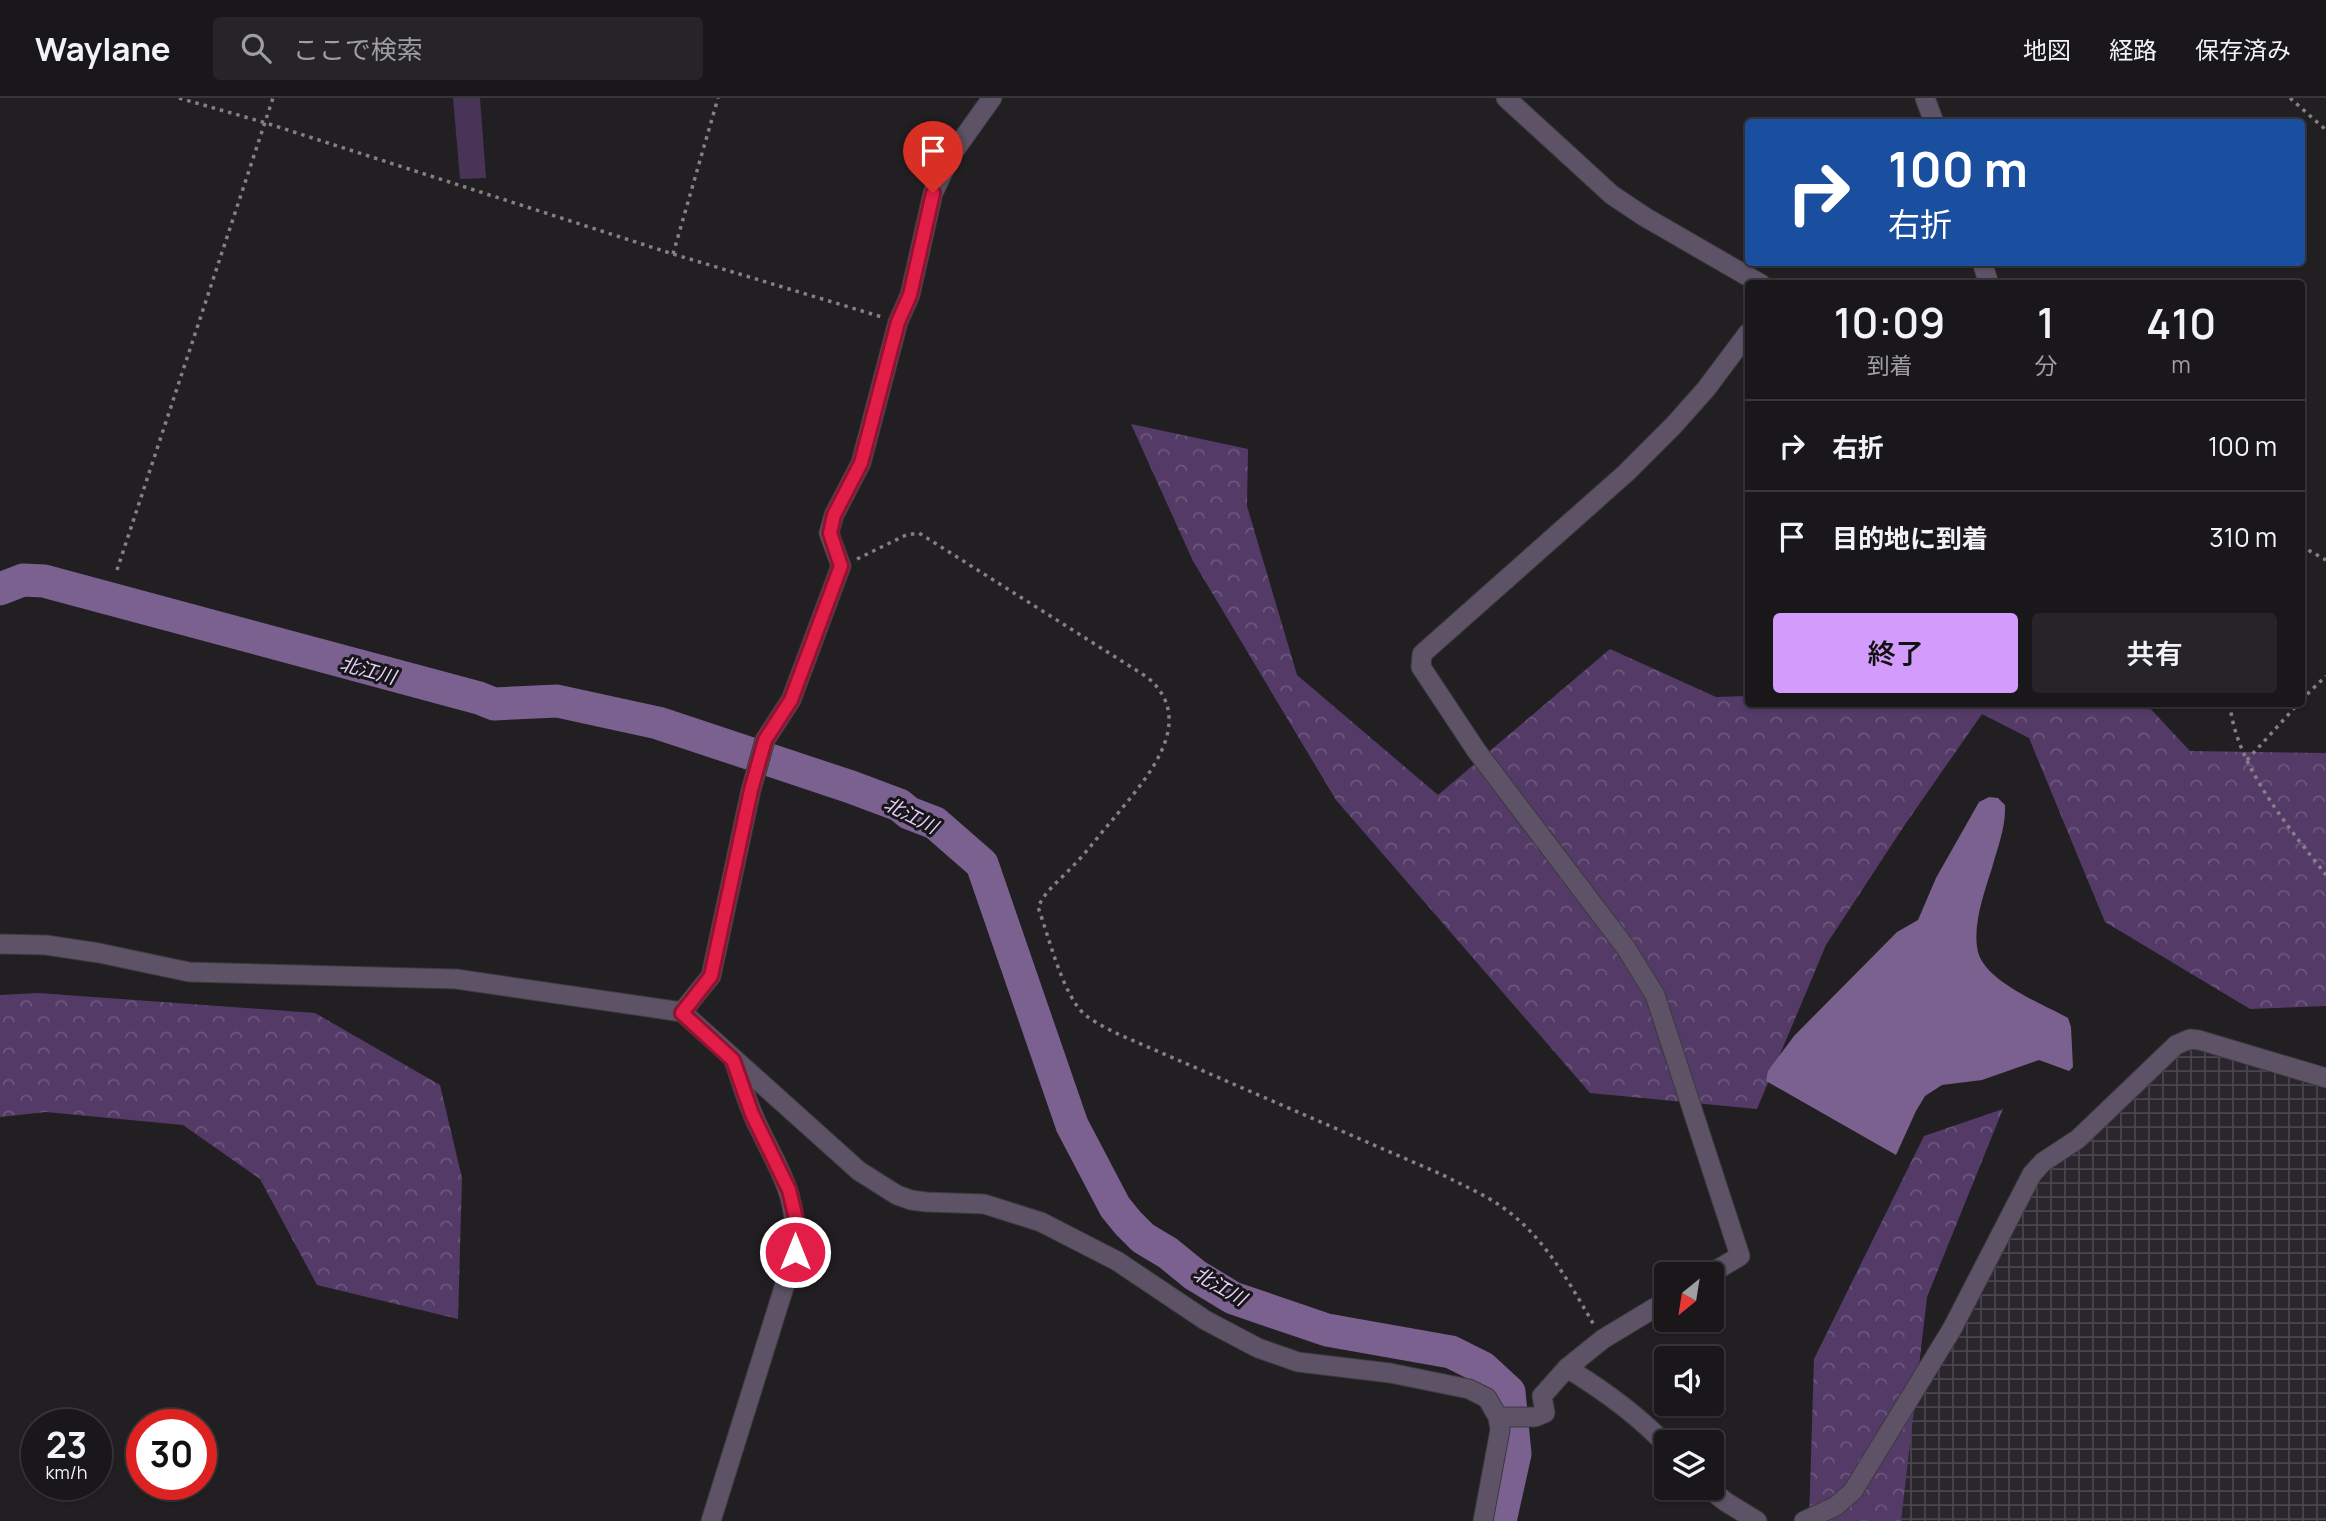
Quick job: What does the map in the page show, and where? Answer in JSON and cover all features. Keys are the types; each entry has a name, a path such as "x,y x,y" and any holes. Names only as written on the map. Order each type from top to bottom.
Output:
{"street":[{"path":"682,1013 711,976 751,790 765,740 791,700 841,566 830,533 834,515 861,463 898,322 910,295 933,193 952,155 992,98"},
{"path":"1506,98 1612,195 1753,280"},
{"path":"1925,98 1933,119"},
{"path":"1724,1266 1740,1256 1655,995 1618,937 1476,750 1421,667 1422,654 1626,473 1674,425 1706,389 1745,337"},
{"path":"0,944 46,945 189,972 456,979 682,1013 859,1171 897,1195 911,1200 984,1203 1041,1222 1117,1261 1205,1320 1258,1348 1298,1362 1390,1373 1469,1389 1487,1398 1497,1417 1500,1430 1483,1521"},
{"path":"1804,1521 1836,1506 1853,1491 1952,1329 2032,1174 2043,1162 2078,1139 2176,1045 2183,1041 2199,1040 2326,1078"},
{"path":"711,1521 795,1252 796,1219 789,1190 752,1114 733,1060"},
{"path":"1497,1417 1535,1417 1545,1413 1542,1396 1567,1368 1603,1339 1654,1308"},
{"path":"1567,1368 1605,1391 1654,1432"},
{"path":"1723,1500 1757,1521"}],"path":[{"path":"179,98 898,322"},
{"path":"117,570 273,98"},
{"path":"673,254 719,98"},
{"path":"2290,98 2326,130"},
{"path":"841,566 906,535 919,533 1157,685 1168,705 1169,717 1161,756 1082,856 1044,894 1038,907 1075,1003 1086,1015 1118,1034 1443,1175 1487,1197 1507,1210 1545,1249 1603,1339"},
{"path":"2305,549 2326,560"},
{"path":"2305,697 2326,676"},
{"path":"2231,707 2236,735 2247,760 2285,823 2326,875"},
{"path":"2247,760 2295,707"}],"shaded area":[{"path":"453,98 480,98 486,178 460,179"},
{"path":"1989,797 1998,798 2005,805 2005,813 1980,910 1978,952 1983,963 2003,982 2068,1018 2073,1067 2069,1071 2039,1060 1982,1080 1942,1085 1925,1096 1896,1155 1766,1081 1768,1071 1794,1036 1897,932 1918,920 1936,878 1979,802"},
{"path":"2183,1041 2326,1078 2326,1521 1866,1521 1917,1389 2027,1183"}],"green space":[{"path":"1131,424 1248,449 1247,506 1297,675 1438,795 1610,649 1716,697 1745,696 1745,707 2149,707 2190,751 2326,753 2326,1006 2250,1009 2105,922 2029,738 1982,714 1826,945 1757,1109 1590,1093 1336,800 1193,561"},
{"path":"38,993 315,1013 440,1085 462,1178 458,1319 317,1285 260,1179 183,1125 46,1112 0,1117 0,995"},
{"path":"2003,1109 1927,1297 1901,1521 1809,1521 1814,1359 1924,1136"}],"waterway":[{"name":"北江川","path":"0,589 23,580 44,581 494,704 557,701 658,723 851,787 899,805 909,813 935,823 982,864 1072,1125 1115,1207 1143,1238 1233,1298 1327,1330 1451,1352 1483,1368 1509,1392 1515,1454 1500,1521"}],"route":[{"path":"795,1252 796,1219 789,1190 752,1114 733,1060 682,1013 711,976 751,790 765,740 791,700 841,566 830,533 834,515 861,463 898,322 910,295 933,193"}]}
